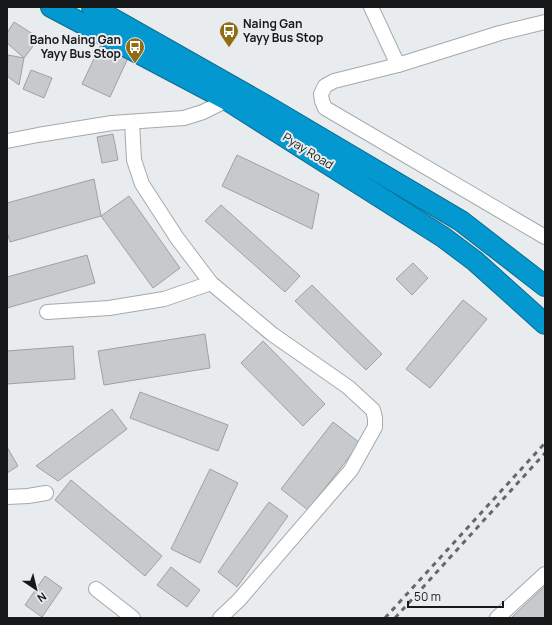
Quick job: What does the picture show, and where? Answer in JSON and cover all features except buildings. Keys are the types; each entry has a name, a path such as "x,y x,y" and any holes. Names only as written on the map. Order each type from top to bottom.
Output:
{"highway":[{"name":"Pyay Road","path":"51,7 79,13 461,221 545,286"},
{"name":"Pyay Road","path":"92,7 230,94 443,237 475,261 545,324"}],"street":[{"path":"371,7 398,64"},
{"path":"545,22 500,33 398,64 334,81 325,86 321,94 325,108 545,237"},
{"path":"7,141 100,124 184,118 203,112 230,94"},
{"path":"132,122 134,160 142,184 177,238 211,283 272,334 348,387 372,410 375,418 374,426 351,470 239,600 220,618"},
{"path":"47,312 109,308 164,299 211,283"},
{"path":"7,497 46,493"},
{"path":"497,618 545,574"},
{"path":"96,590 133,618"}],"railway":[{"path":"385,618 545,443"},
{"path":"395,618 545,453"}],"place":[{"name":"Naing Gan Yayy Bus Stop","path":"229,48"},
{"name":"Baho Naing Gan Yayy Bus Stop","path":"135,64"}]}
